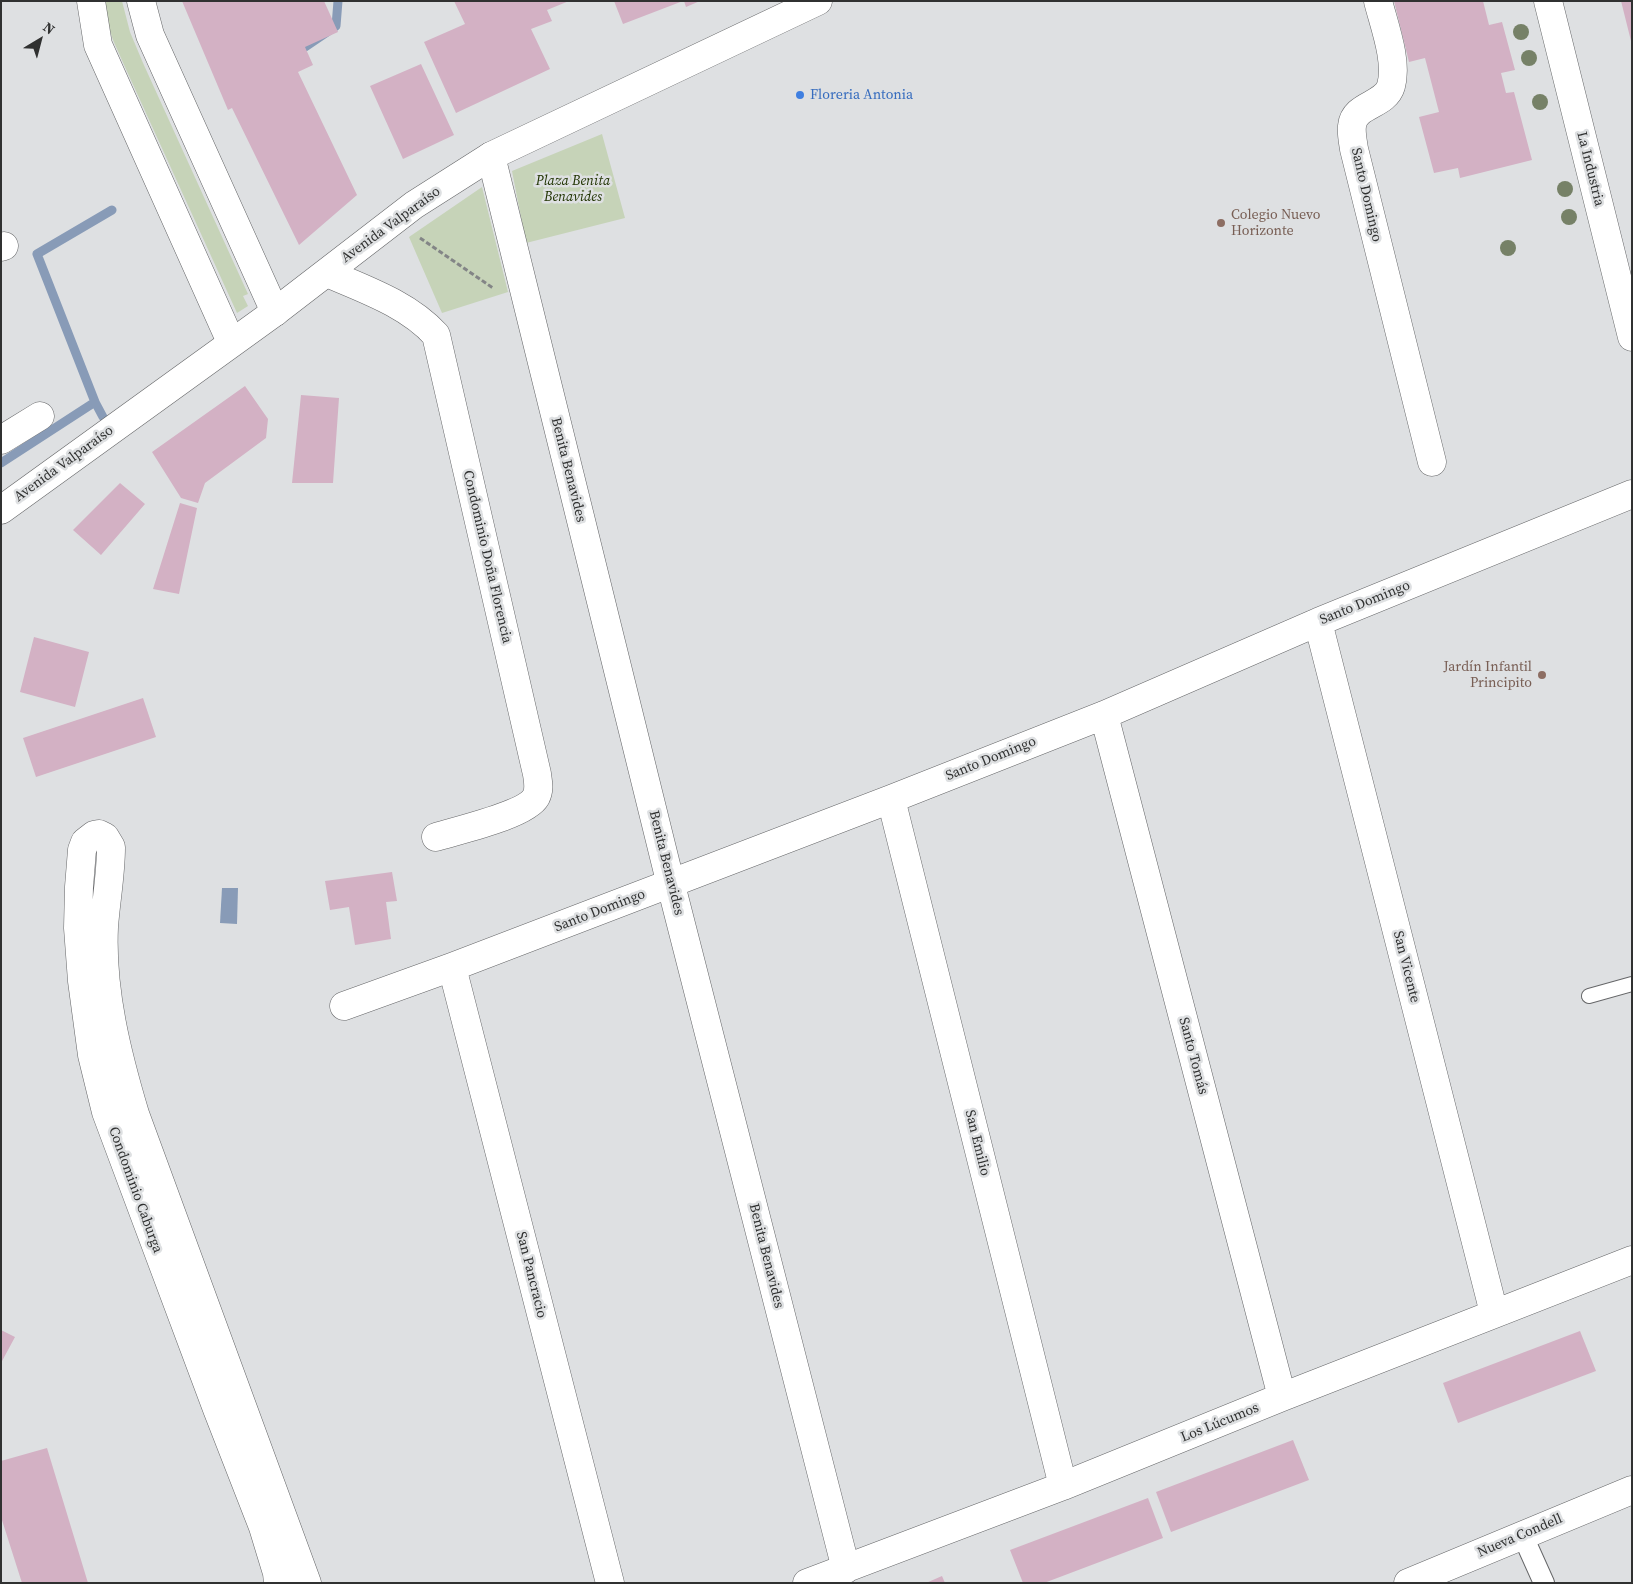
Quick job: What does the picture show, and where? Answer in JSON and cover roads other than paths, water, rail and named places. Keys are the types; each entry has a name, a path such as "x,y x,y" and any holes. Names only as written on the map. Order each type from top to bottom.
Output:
{"street":[{"path":"92,1 98,45 232,342"},
{"path":"141,1 150,35 275,312"},
{"name":"Avenida Valparaíso","path":"1,510 275,312 414,206 491,156 818,1"},
{"name":"Santo Domingo","path":"1378,1 1393,64 1391,86 1383,99 1361,110 1352,124 1354,149 1432,462"},
{"name":"La Industria","path":"1548,1 1632,337"},
{"name":"Benita Benavides","path":"491,156 671,884 846,1569"},
{"name":"Condominio Doña Florencia","path":"327,273 376,294 425,323 436,335 537,774 539,788 535,798 527,807 436,837"},
{"path":"1,440 40,416"},
{"name":"Santo Domingo","path":"344,1006 671,884 1104,715 1318,622 1632,494"},
{"name":"San Vicente","path":"1318,622 1494,1313"},
{"name":"Santo Tomás","path":"1104,715 1282,1397"},
{"name":"San Emilio","path":"891,799 1063,1486"},
{"name":"Condominio Caburga","path":"91,928 105,968 112,1022 109,1070 135,1114 190,1302 262,1494 307,1583"},
{"name":"San Pancracio","path":"452,967 610,1583"},
{"name":"Los Lúcumos","path":"807,1583 1063,1486 1282,1397 1632,1260"},
{"name":"Nueva Condell","path":"1408,1583 1522,1534 1632,1490"},
{"name":"Condominio Caburga","path":"262,1494 264,1527 278,1583"},
{"path":"1522,1534 1544,1583"}],"lane":[{"path":"1589,996 1632,984"}],"water":[{"path":"222,888 238,888 237,924 220,923"}],"waterway":[{"path":"305,47 336,26 338,1"},
{"path":"1,463 95,402 37,254 112,210"},
{"path":"95,402 103,417"}],"place":[{"name":"Floreria Antonia","path":"800,95"},
{"name":"Colegio Nuevo Horizonte","path":"1221,223"},
{"name":"Jardín Infantil Principito","path":"1542,675"}],"park label":[{"name":"Plaza Benita Benavides","path":"573,190"}]}
